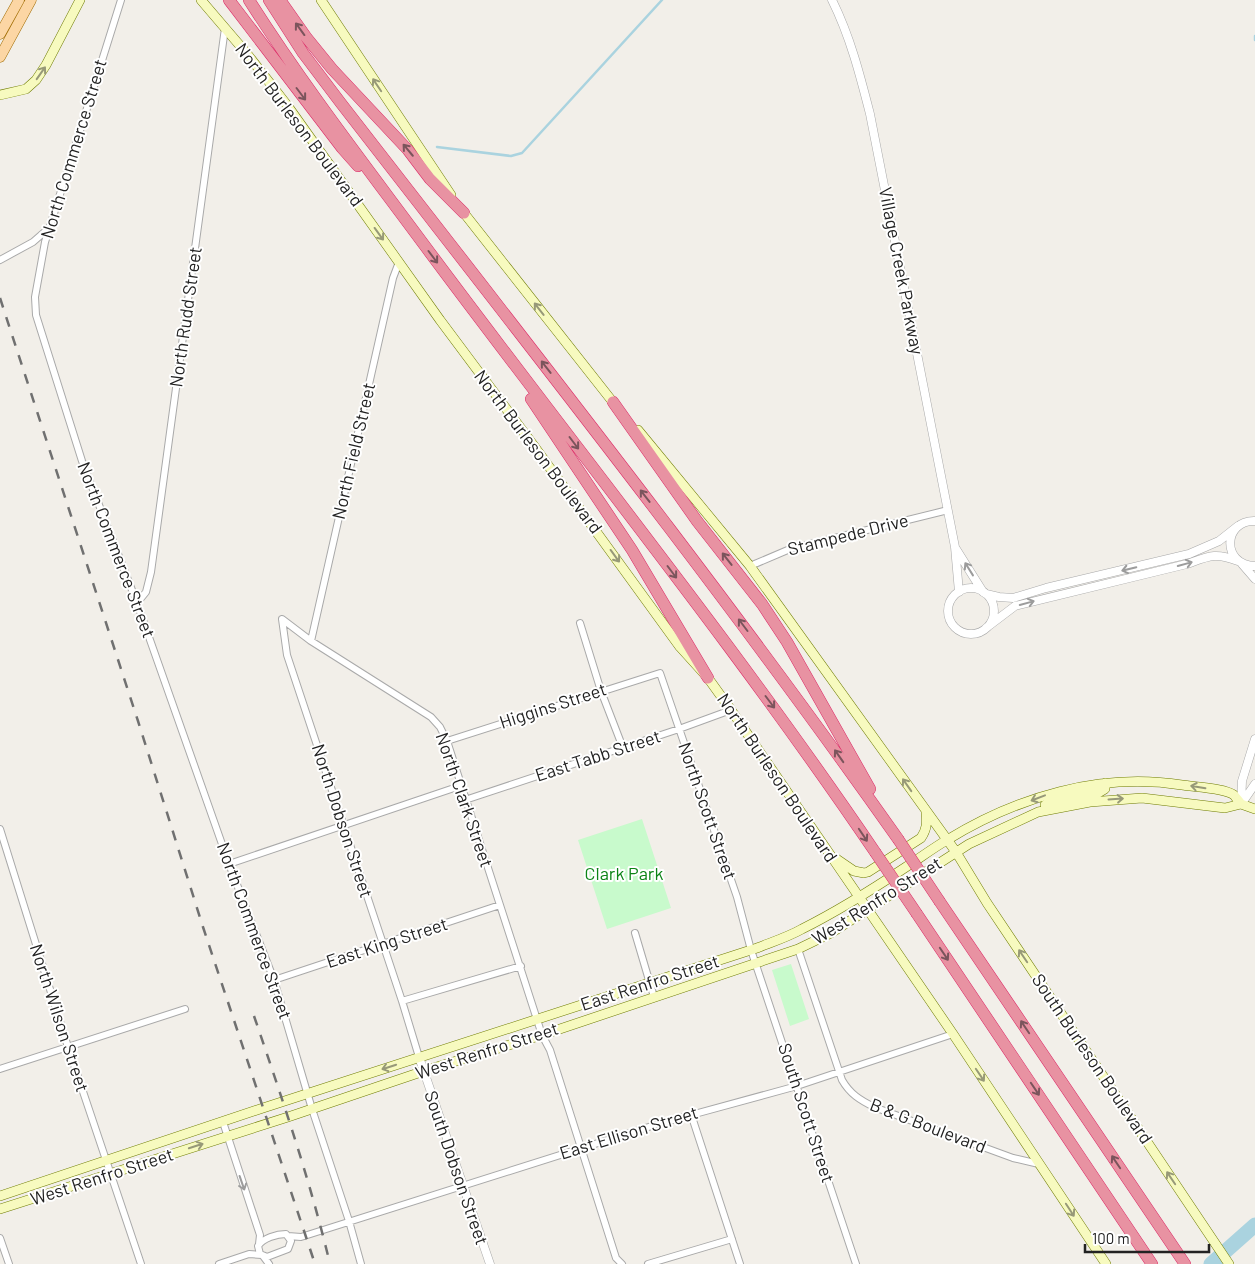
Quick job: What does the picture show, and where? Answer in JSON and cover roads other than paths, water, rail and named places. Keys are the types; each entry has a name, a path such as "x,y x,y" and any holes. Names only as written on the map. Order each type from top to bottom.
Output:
{"highway":[{"path":"229,0 342,148 356,165 373,175"},
{"path":"249,0 276,42 470,306 776,711 875,852 1152,1264"},
{"path":"269,0 303,53 340,102 765,654 898,839 1185,1264"},
{"path":"280,0 306,38 408,150 430,179 464,213"},
{"path":"470,306 474,320 483,334 539,409 632,550 708,678"},
{"path":"613,402 698,521 762,604 787,642 898,839"}],"main road":[{"path":"0,34 18,0"},
{"path":"0,56 32,0"},
{"path":"0,95 26,89 36,80 46,65 80,0"},
{"name":"North Burleson Boulevard","path":"201,0 287,105 440,320 680,647 708,678 867,910"},
{"path":"321,0 464,213 613,402 643,435 750,566 956,852 982,837 1038,812 1090,802 1142,798 1225,808 1241,804"},
{"path":"947,840 991,817 1045,795 1083,786 1134,780 1155,781 1233,794 1241,804 1255,809"},
{"path":"1038,812 1045,806 1062,800 1100,792 1105,788 1105,783"},
{"path":"830,856 854,871 868,872 921,838 927,823 926,812"},
{"name":"West Renfro Street","path":"858,897 880,885 947,840"},
{"name":"West Renfro Street","path":"0,1209 312,1109 798,949 831,933 956,852"},
{"name":"South Burleson Boulevard","path":"956,852 987,903 1229,1264"},
{"name":"East Renfro Street","path":"263,1108 751,950 800,930 858,897"},
{"path":"867,910 953,1034 1106,1264"},
{"name":"West Renfro Street","path":"0,1196 263,1108"}],"street":[{"name":"North Commerce Street","path":"121,0 49,228 37,280 35,297 36,315 82,461 137,603 229,864 274,980 361,1264"},
{"name":"Village Creek Parkway","path":"832,0 842,20 870,114 955,547 959,592"},
{"name":"North Rudd Street","path":"137,603 146,592 151,572 225,28"},
{"path":"0,260 33,242 49,228"},
{"name":"North Field Street","path":"311,641 393,278 399,262"},
{"name":"Stampede Drive","path":"750,566 790,549 948,510"},
{"path":"1255,521 1245,522 1219,541 1189,554 1046,588 1014,598 999,597 971,588 959,592 953,597 948,610 949,618 953,624 965,633 972,634 986,628 1015,606 1187,564 1213,555 1224,555 1247,566 1255,566"},
{"path":"1238,526 1233,532 1230,545 1231,552 1255,579"},
{"name":"Village Creek Parkway","path":"955,547 984,593 992,602 994,609 991,623 986,628"},
{"name":"North Dobson Street","path":"311,641 282,619 287,655 384,944 419,1057"},
{"path":"580,623 600,691 623,748"},
{"name":"North Clark Street","path":"311,641 431,717 440,727 447,741 460,786 542,1034 550,1050 616,1258 622,1264"},
{"name":"Higgins Street","path":"447,741 660,673"},
{"name":"North Scott Street","path":"660,673 737,897 755,963"},
{"name":"East Tabb Street","path":"465,800 680,729 731,710"},
{"path":"1241,804 1242,781 1255,739"},
{"path":"1241,804 1255,784"},
{"path":"229,864 460,786"},
{"name":"North Wilson Street","path":"0,829 105,1162 140,1264"},
{"name":"East King Street","path":"274,980 500,905"},
{"path":"634,933 654,997"},
{"name":"B & G Boulevard","path":"798,949 845,1086 857,1099 1013,1158 1039,1164"},
{"name":"South Scott Street","path":"755,963 856,1264"},
{"path":"402,1001 521,966"},
{"path":"0,1069 185,1009"},
{"name":"East Ellison Street","path":"249,1254 264,1240 280,1234 304,1236 581,1147 690,1114 796,1086 953,1034"},
{"name":"South Dobson Street","path":"419,1057 490,1264"},
{"path":"690,1114 740,1264"},
{"path":"222,1122 259,1233 259,1251 269,1264"},
{"path":"288,1236 291,1241 290,1247"},
{"name":"East Ellison Street","path":"249,1254 270,1256 286,1250 304,1236"},
{"path":"0,1238 9,1264"},
{"path":"648,1264 732,1239"},
{"path":"219,1264 249,1254"}],"waterway":[{"path":"437,147 511,156 522,153 662,0"},
{"path":"1211,1264 1255,1225"}],"railway":[{"path":"0,298 203,927 315,1264"},
{"path":"254,1016 305,1170 330,1264"}],"park label":[{"name":"Clark Park","path":"624,874"}]}
